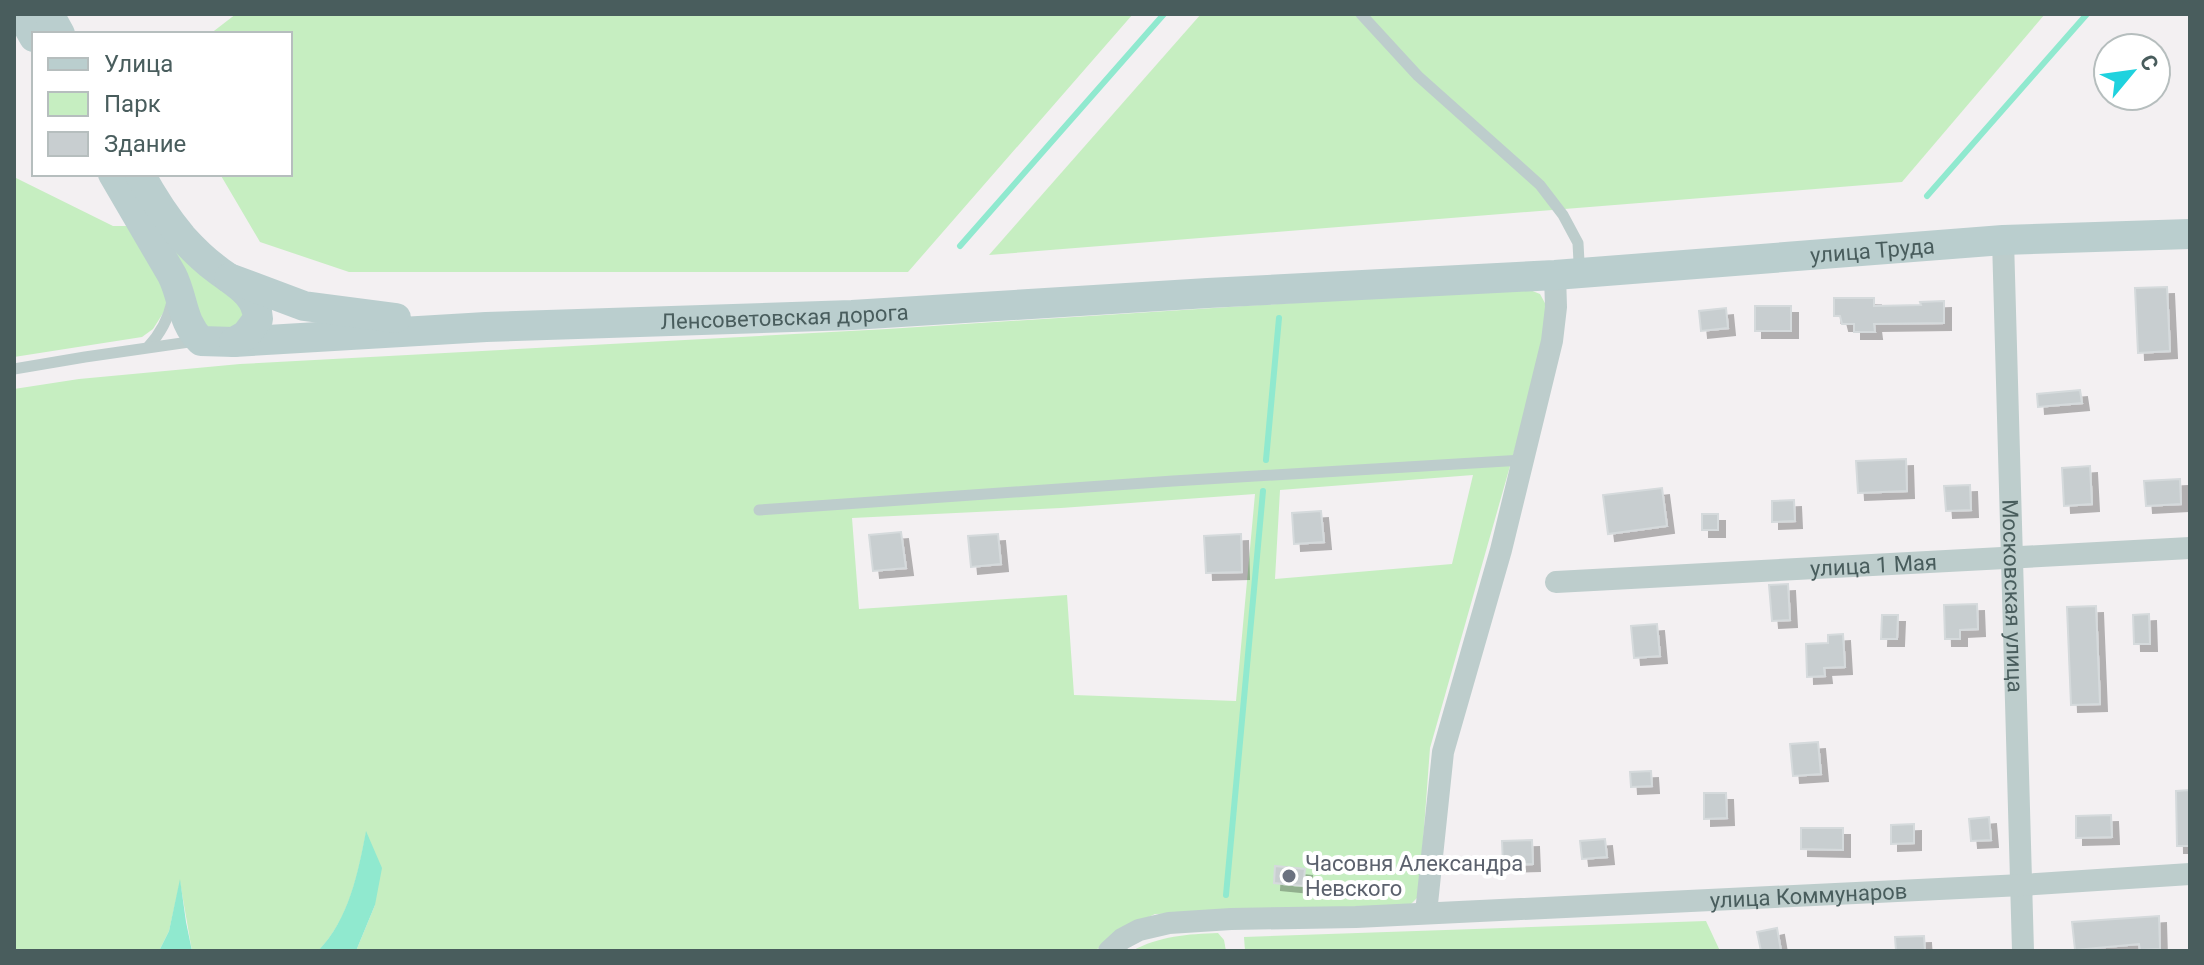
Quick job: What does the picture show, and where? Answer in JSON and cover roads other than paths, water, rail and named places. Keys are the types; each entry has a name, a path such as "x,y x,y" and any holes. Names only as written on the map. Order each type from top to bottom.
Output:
{"street":[{"path":"21,14 32,33"},
{"path":"49,14 59,32"},
{"path":"114,176 178,286 187,324 201,341"},
{"path":"141,176 153,198 183,238 253,300 258,319 234,342"},
{"name":"улица Труда","path":"1567,268 2003,240 2190,234"},
{"name":"Московская улица","path":"2003,240 2023,951"},
{"path":"1426,913 1443,752 1501,550 1567,268"},
{"name":"Ленсоветовская дорога","path":"201,341 234,342 486,327 852,315 1567,268"},
{"path":"229,278 304,306 486,327"},
{"name":"улица 1 Мая","path":"1556,582 2190,548"},
{"name":"улица Коммунаров","path":"1109,951 1139,930 1169,923 2022,885 2190,874"}],"lane":[{"path":"1361,14 1418,76 1540,185 1563,215 1578,243 1567,268"},
{"path":"148,347 167,320 174,293 172,275"},
{"name":"Ленсоветовская дорога","path":"14,369 201,341"},
{"path":"759,510 1523,460"}],"waterway":[{"path":"960,246 1164,14"},
{"path":"1927,196 2087,14"},
{"path":"1266,460 1279,318"},
{"path":"1226,895 1263,491"}],"place":[{"name":"Часовня Александра Невского","path":"1289,876"}]}
